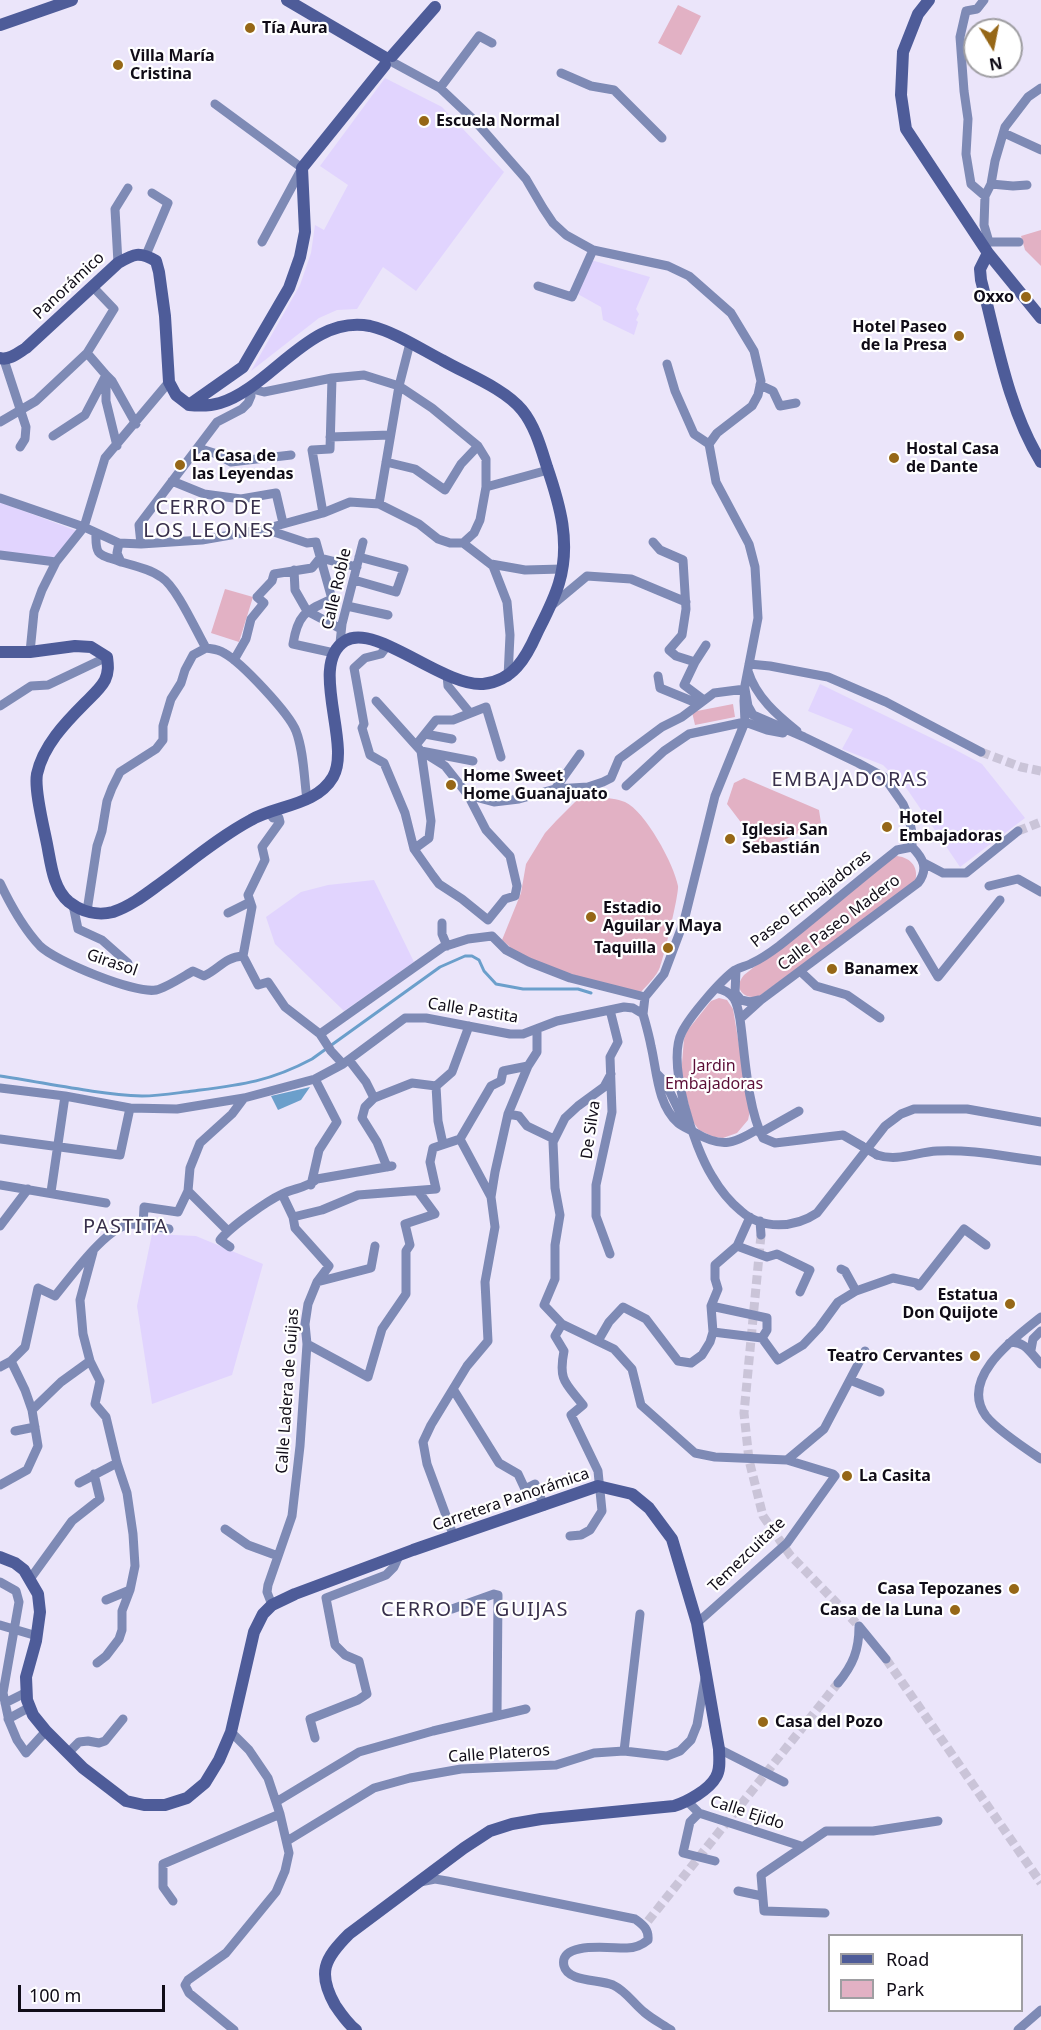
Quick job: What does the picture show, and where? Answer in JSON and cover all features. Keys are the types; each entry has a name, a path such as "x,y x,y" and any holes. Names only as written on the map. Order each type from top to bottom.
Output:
{"street":[{"path":"0,25 72,0"},
{"path":"287,0 389,61 440,88 476,122 526,179 543,208 567,236 593,250 668,266 689,276 731,313 754,351 759,367 760,385 752,406 717,433 709,444"},
{"path":"929,0 918,15 903,52 901,95 906,129 987,248 1041,318"},
{"path":"984,0 977,9 966,11 960,37 968,119 966,154 971,184 985,196"},
{"path":"262,242 302,168 435,8"},
{"path":"440,88 479,36 492,43"},
{"path":"561,73 591,86 614,90 662,138"},
{"path":"1041,88 1028,97 1005,128 991,184 985,196 984,225 987,248 980,269 1015,408 1023,430 1041,462"},
{"path":"214,104 302,168"},
{"path":"1004,133 1041,150"},
{"path":"189,405 243,367 289,288 300,257 305,232 302,168"},
{"path":"991,184 1027,185"},
{"path":"118,263 115,208 128,188"},
{"path":"0,652 30,652 92,646 107,657 109,669 104,682 61,728 47,750 36,778 57,884 72,905 95,915 114,912 141,898 252,819 307,800 333,778 338,761 330,670 337,648 351,638 366,637 447,675 477,684 493,683 508,677 521,664 530,650 560,582 564,541 561,513 548,470 531,426 522,411 508,397 410,343 368,326 349,326 322,333 248,388 222,403 204,406 189,405 176,395 170,382 159,272 156,261 146,255 168,203 152,193"},
{"path":"987,248 1018,242"},
{"path":"538,286 572,297 593,250"},
{"name":"Panorámico","path":"2,359 26,348 118,263 133,254 146,255"},
{"path":"0,422 36,402 87,353 114,309 93,287"},
{"path":"379,504 399,386 410,343"},
{"path":"87,353 112,381 136,424"},
{"path":"2,359 26,427 25,439 20,447"},
{"path":"667,364 675,391 694,434 709,444 716,482 749,544 755,567 758,618 745,689 746,722 715,796 684,921 664,974 645,997 643,1014 660,1091 667,1110 677,1122 710,1141 724,1143 760,1133 799,1111"},
{"path":"53,436 85,415 106,375"},
{"path":"106,375 106,401 117,446"},
{"path":"248,388 264,392 332,378 364,375 399,386 432,408 478,446 486,459 486,487 480,520 474,533 463,543"},
{"path":"323,513 312,450 330,449 332,378"},
{"path":"30,652 34,612 42,590 56,562 84,528 105,458 170,382"},
{"path":"760,385 773,391 780,406 796,403"},
{"path":"141,544 139,525 218,422 248,403 251,396 248,388"},
{"path":"222,403 228,417"},
{"path":"330,437 390,435"},
{"path":"386,462 415,469 445,490 461,464 478,446"},
{"path":"198,448 231,462 291,455"},
{"path":"486,487 548,470"},
{"path":"172,481 204,494 241,499 276,494 284,523"},
{"path":"0,498 119,543 141,544 202,540 266,529 323,513 350,502 379,504 419,524 438,539 450,543 463,543 491,564 525,570 562,569"},
{"path":"266,529 307,543 316,542 332,599 308,611 296,625 293,644 337,648"},
{"path":"96,533 95,548 98,553 163,577 173,589 206,648"},
{"name":"Calle Roble","path":"337,648 363,542"},
{"path":"652,542 660,550 683,560 686,602 681,635 669,650 676,656 695,662"},
{"path":"119,543 117,553 122,562"},
{"path":"0,555 56,562"},
{"path":"354,580 396,592 404,569 359,557"},
{"path":"320,558 357,567"},
{"path":"234,660 246,639 251,619 264,603 257,597 272,581 274,574 312,568 320,558"},
{"path":"491,564 507,602 510,635 508,677"},
{"path":"294,570 296,590 308,611 341,629"},
{"path":"550,606 587,576 631,579 686,602"},
{"path":"346,606 388,615"},
{"path":"702,702 684,685 706,645"},
{"path":"376,701 419,748 445,766 468,795 486,830 510,856 517,886 515,896 505,899 488,920 439,884 414,849 405,813 384,763 370,755 362,728 364,724 354,668 365,658 381,654 387,646"},
{"path":"87,911 107,801 120,772 156,749 163,740 163,726 171,699 193,655 206,648 224,652 234,660 258,682 291,722 296,731 302,758 307,800"},
{"path":"0,706 32,686 48,685 107,657"},
{"path":"748,668 770,666 828,677 885,702 981,752"},
{"path":"748,668 753,686 766,702 804,736"},
{"path":"447,675 448,686 470,713"},
{"path":"658,676 660,688 702,702"},
{"path":"468,795 494,802 519,799 555,789 588,787 611,778 619,759 714,693 745,689"},
{"path":"745,689 748,706 753,715 804,736 884,777 903,804 909,818 912,847 924,863 943,873 966,873 1018,831"},
{"path":"414,849 429,838 431,821 419,748 425,734 436,720 453,720 486,707 501,757"},
{"path":"626,786 664,751 689,734 746,722 767,730 804,736"},
{"path":"425,734 452,739"},
{"path":"419,748 473,761"},
{"path":"555,789 580,754"},
{"path":"269,812 270,816 279,818 280,822 262,847 264,860 248,895 252,908 243,956 258,985 268,982 285,1007 322,1037 331,1051 366,1082 374,1098"},
{"name":"Paseo Embajadoras","path":"750,1217 741,1211 716,1182 690,1129 679,1074 677,1047 683,1029 716,988 736,970 754,962 777,947 897,850 912,847"},
{"name":"Calle Paseo Madero","path":"740,1019 761,1000 918,883 923,874 924,863"},
{"path":"989,886 1018,879 1041,892"},
{"name":"Girasol","path":"0,883 11,906 41,947 114,982 156,990 193,971 204,976 213,972 231,957 243,956"},
{"path":"910,930 938,977 960,952 988,912 1000,900"},
{"path":"228,913 250,902"},
{"path":"72,905 78,929 102,940 128,963"},
{"path":"442,923 442,934 447,946"},
{"path":"322,1037 447,946 468,939 492,936 506,950 539,966 570,978 645,997"},
{"path":"736,970 735,993 741,1000 750,1002 761,1000"},
{"path":"800,971 816,986 847,995 880,1018"},
{"path":"716,988 726,990 737,1003 760,1133 775,1143 843,1135 877,1155 889,1159 937,1151 1041,1161"},
{"name":"Calle Pastita","path":"0,1088 65,1096 130,1108 177,1109 244,1098 315,1079 346,1062 405,1018 426,1018 510,1034 523,1034 556,1021 610,1010 633,1008 643,1014"},
{"name":"De Silva","path":"610,1010 618,1042 610,1057 612,1112 596,1185 596,1216 610,1254"},
{"path":"230,1247 220,1240 227,1230 282,1194 311,1185 317,1179 390,1167 362,1118 365,1107 374,1098 412,1083 436,1086 452,1072 469,1026"},
{"path":"454,1537 427,1464 423,1443 431,1425 467,1366 488,1341 485,1282 495,1227 491,1197 508,1114 528,1066 537,1052 537,1030"},
{"path":"293,1217 322,1210 358,1195 436,1189 430,1162 433,1148 460,1139 491,1086 501,1081 503,1071 528,1066"},
{"path":"611,1074 604,1087 565,1118 554,1139 555,1188 560,1215 555,1245 555,1279 544,1305 562,1324 614,1349 632,1369 641,1405 695,1453 715,1457 787,1460 824,1429 865,1351"},
{"path":"311,1185 319,1150 336,1122 315,1079"},
{"path":"436,1086 438,1121 443,1144"},
{"path":"51,1192 65,1096"},
{"path":"143,1226 144,1207 178,1212 188,1191 190,1168 200,1143 232,1114 244,1098"},
{"path":"598,1341 609,1322 623,1307 646,1318 678,1361 691,1363 702,1355 713,1332 711,1306 718,1288 715,1279 715,1264 736,1246 750,1217 784,1225 805,1221 817,1213 885,1126 901,1114 914,1109 933,1107 967,1109 1041,1122"},
{"path":"0,1139 120,1155 130,1108"},
{"path":"508,1114 519,1116 526,1126 554,1139"},
{"path":"702,1155 711,1148 760,1133"},
{"path":"460,1139 491,1197"},
{"path":"0,1185 106,1203"},
{"path":"0,1226 28,1189"},
{"path":"188,1191 227,1230"},
{"path":"307,1344 368,1377 382,1329 406,1294 406,1251 410,1245 405,1224 435,1214 418,1191"},
{"name":"Calle Ladera de Guijas","path":"272,1605 267,1592 292,1516 300,1446 307,1344 305,1324 308,1304 317,1282 329,1266 295,1228 293,1217 282,1194"},
{"path":"760,1221 761,1235"},
{"path":"0,1367 11,1361 25,1347 38,1288 55,1296 104,1238 118,1228 131,1224 169,1229"},
{"path":"713,1332 762,1338 778,1360 803,1345 838,1302 856,1290 893,1278 916,1282 919,1286 964,1229 986,1245"},
{"path":"317,1282 371,1268 375,1246"},
{"path":"736,1246 767,1257 777,1254 810,1270 800,1292"},
{"path":"93,1252 80,1300 83,1334 90,1361 100,1381 94,1404 106,1417 127,1493 135,1566 130,1590 122,1611 122,1630 119,1639 106,1656 97,1663"},
{"path":"841,1269 845,1271 856,1290"},
{"path":"711,1306 767,1318 767,1330 762,1338"},
{"path":"1041,1317 1009,1343 983,1376 979,1390 984,1412 992,1423 1041,1460"},
{"path":"562,1324 555,1336 564,1351 561,1362 562,1377 583,1405 572,1415 598,1471 602,1511 590,1530 581,1535 570,1536"},
{"path":"1031,1350 1033,1339 1041,1331"},
{"path":"1009,1343 1016,1342 1031,1350 1041,1364"},
{"path":"0,1485 27,1470 38,1446 32,1410 11,1361"},
{"path":"32,1410 61,1382 90,1361"},
{"path":"850,1380 880,1392"},
{"path":"453,1389 499,1462 518,1474 525,1489 535,1484 544,1506"},
{"path":"15,1431 35,1427"},
{"name":"Temezcuitate","path":"697,1623 787,1543 835,1477 834,1474 787,1460"},
{"path":"79,1483 117,1463"},
{"path":"30,1579 72,1521 100,1499 94,1474"},
{"name":"Carretera Panorámica","path":"272,1605 295,1594 399,1556 598,1486 632,1494 660,1521 672,1539 697,1623 719,1749 720,1765 716,1778 687,1802 674,1806 541,1819 490,1831 476,1840 337,1946 327,1962 324,1974 328,1991 337,2007 356,2030"},
{"path":"225,1528 248,1545 278,1557"},
{"path":"315,1738 310,1719 358,1700 367,1694 358,1661 345,1655 335,1645 326,1598 386,1575 394,1567 399,1556"},
{"path":"0,1557 15,1563 24,1570 38,1594 40,1612 37,1636 27,1677 27,1700 33,1715 83,1768 126,1801 144,1805 165,1805 187,1798 205,1783 219,1760 231,1732 254,1632 263,1614 272,1605"},
{"path":"0,1582 16,1591 19,1596 16,1630 3,1692 8,1719 17,1740 26,1753 46,1731"},
{"path":"106,1600 130,1590"},
{"path":"452,1609 494,1594 498,1595 497,1716"},
{"path":"624,1751 640,1614"},
{"path":"0,1625 37,1636"},
{"path":"838,1683 854,1660 859,1643 857,1625 886,1659"},
{"name":"Calle Plateros","path":"287,1840 374,1788 410,1778 461,1769 555,1766 594,1753 624,1751 667,1756 680,1751 691,1740 697,1725 705,1676"},
{"path":"3,1692 27,1692"},
{"path":"8,1719 30,1707"},
{"path":"276,1802 359,1752 526,1709"},
{"path":"68,1753 79,1742 105,1741 123,1719"},
{"path":"231,1732 249,1750 268,1778 280,1814 289,1853 285,1871 276,1892 226,1953 185,1984 189,1993 234,2030"},
{"path":"719,1749 784,1782"},
{"name":"Calle Ejido","path":"687,1802 699,1813 801,1846"},
{"path":"699,1813 690,1822 682,1853 715,1861"},
{"path":"173,1901 163,1887 163,1864 280,1814"},
{"path":"825,1913 764,1911 761,1875 826,1831 873,1831 938,1821"},
{"path":"418,1882 447,1881 635,1919 647,1924 648,1940 644,1944 627,1948 588,1947 575,1950 564,1960 564,1967 574,1978 598,1980 615,1986 632,1998 644,2013 671,2030"},
{"path":"738,1891 762,1896"},
{"path":"1018,2030 1040,2015"}],"shaded area":[{"path":"385,78 442,107 504,172 416,291 383,267 357,309 337,310 319,318 251,371 300,285 311,253 315,225 324,230 348,185 320,166"},
{"path":"591,260 650,277 636,309 639,314 634,335 603,320 601,307 576,293"},
{"path":"0,502 77,531 56,558 0,552"},
{"path":"820,684 982,764 1025,818 960,867 907,789 883,765 842,749 853,729 808,711"},
{"path":"374,880 414,962 344,1011 275,944 266,917 301,892 328,885"},
{"path":"152,1234 196,1236 263,1264 232,1375 152,1404 137,1306"}],"green space":[{"path":"678,5 701,16 681,55 658,43"},
{"path":"1041,230 1041,266 1025,250 1021,236"},
{"path":"225,589 253,597 239,642 211,633"},
{"path":"733,704 735,717 695,725 692,712"},
{"path":"744,778 819,810 821,823 762,850 747,836 749,833 727,804 734,783"},
{"name":"Estadio Aguilar y Maya","path":"616,799 633,807 658,839 678,886 671,926 660,967 641,992 601,984 514,955 502,940 521,893 526,864 545,833 556,821 577,800"},
{"path":"897,856 913,864 916,872 915,882 758,997 748,996 741,992 739,984 744,975"},
{"name":"Jardin Embajadoras","path":"719,998 727,1000 733,1009 750,1111 748,1120 737,1133 723,1138 714,1137 699,1130 693,1122 681,1075 684,1039 687,1031 711,1001"}],"water":[{"path":"310,1087 301,1100 278,1110 271,1096"}],"waterway":[{"path":"0,1076 89,1091 142,1096 210,1089 268,1078 312,1059 440,967 465,956 472,956 479,960 484,971 496,984 523,989 578,989 591,993"}],"tunnel":[{"path":"981,752 1021,767 1041,771"},
{"path":"1018,831 1041,822"},
{"path":"761,1235 744,1413 749,1460 763,1516 790,1555 856,1623"},
{"path":"886,1659 1041,1883"},
{"path":"648,1921 838,1683"}],"place":[{"name":"Tía Aura","path":"250,28"},
{"name":"Villa María Cristina","path":"118,65"},
{"name":"Escuela Normal","path":"424,121"},
{"name":"Oxxo","path":"1026,297"},
{"name":"Hotel Paseo de la Presa","path":"959,336"},
{"name":"Hostal Casa de Dante","path":"894,458"},
{"name":"La Casa de las Leyendas","path":"180,465"},
{"name":"Home Sweet Home Guanajuato","path":"451,785"},
{"name":"Hotel Embajadoras","path":"887,827"},
{"name":"Iglesia San Sebastián","path":"730,839"},
{"name":"Estadio Aguilar y Maya","path":"591,917"},
{"name":"Taquilla","path":"668,948"},
{"name":"Banamex","path":"832,969"},
{"name":"Estatua Don Quijote","path":"1010,1304"},
{"name":"Teatro Cervantes","path":"975,1356"},
{"name":"La Casita","path":"847,1476"},
{"name":"Casa Tepozanes","path":"1014,1589"},
{"name":"Casa de la Luna","path":"955,1610"},
{"name":"Casa del Pozo","path":"763,1722"}],"district":[{"name":"CERRO DE LOS LEONES","path":"209,520"},
{"name":"EMBAJADORAS","path":"850,780"},
{"name":"PASTITA","path":"126,1227"},
{"name":"CERRO DE GUIJAS","path":"475,1610"}]}
